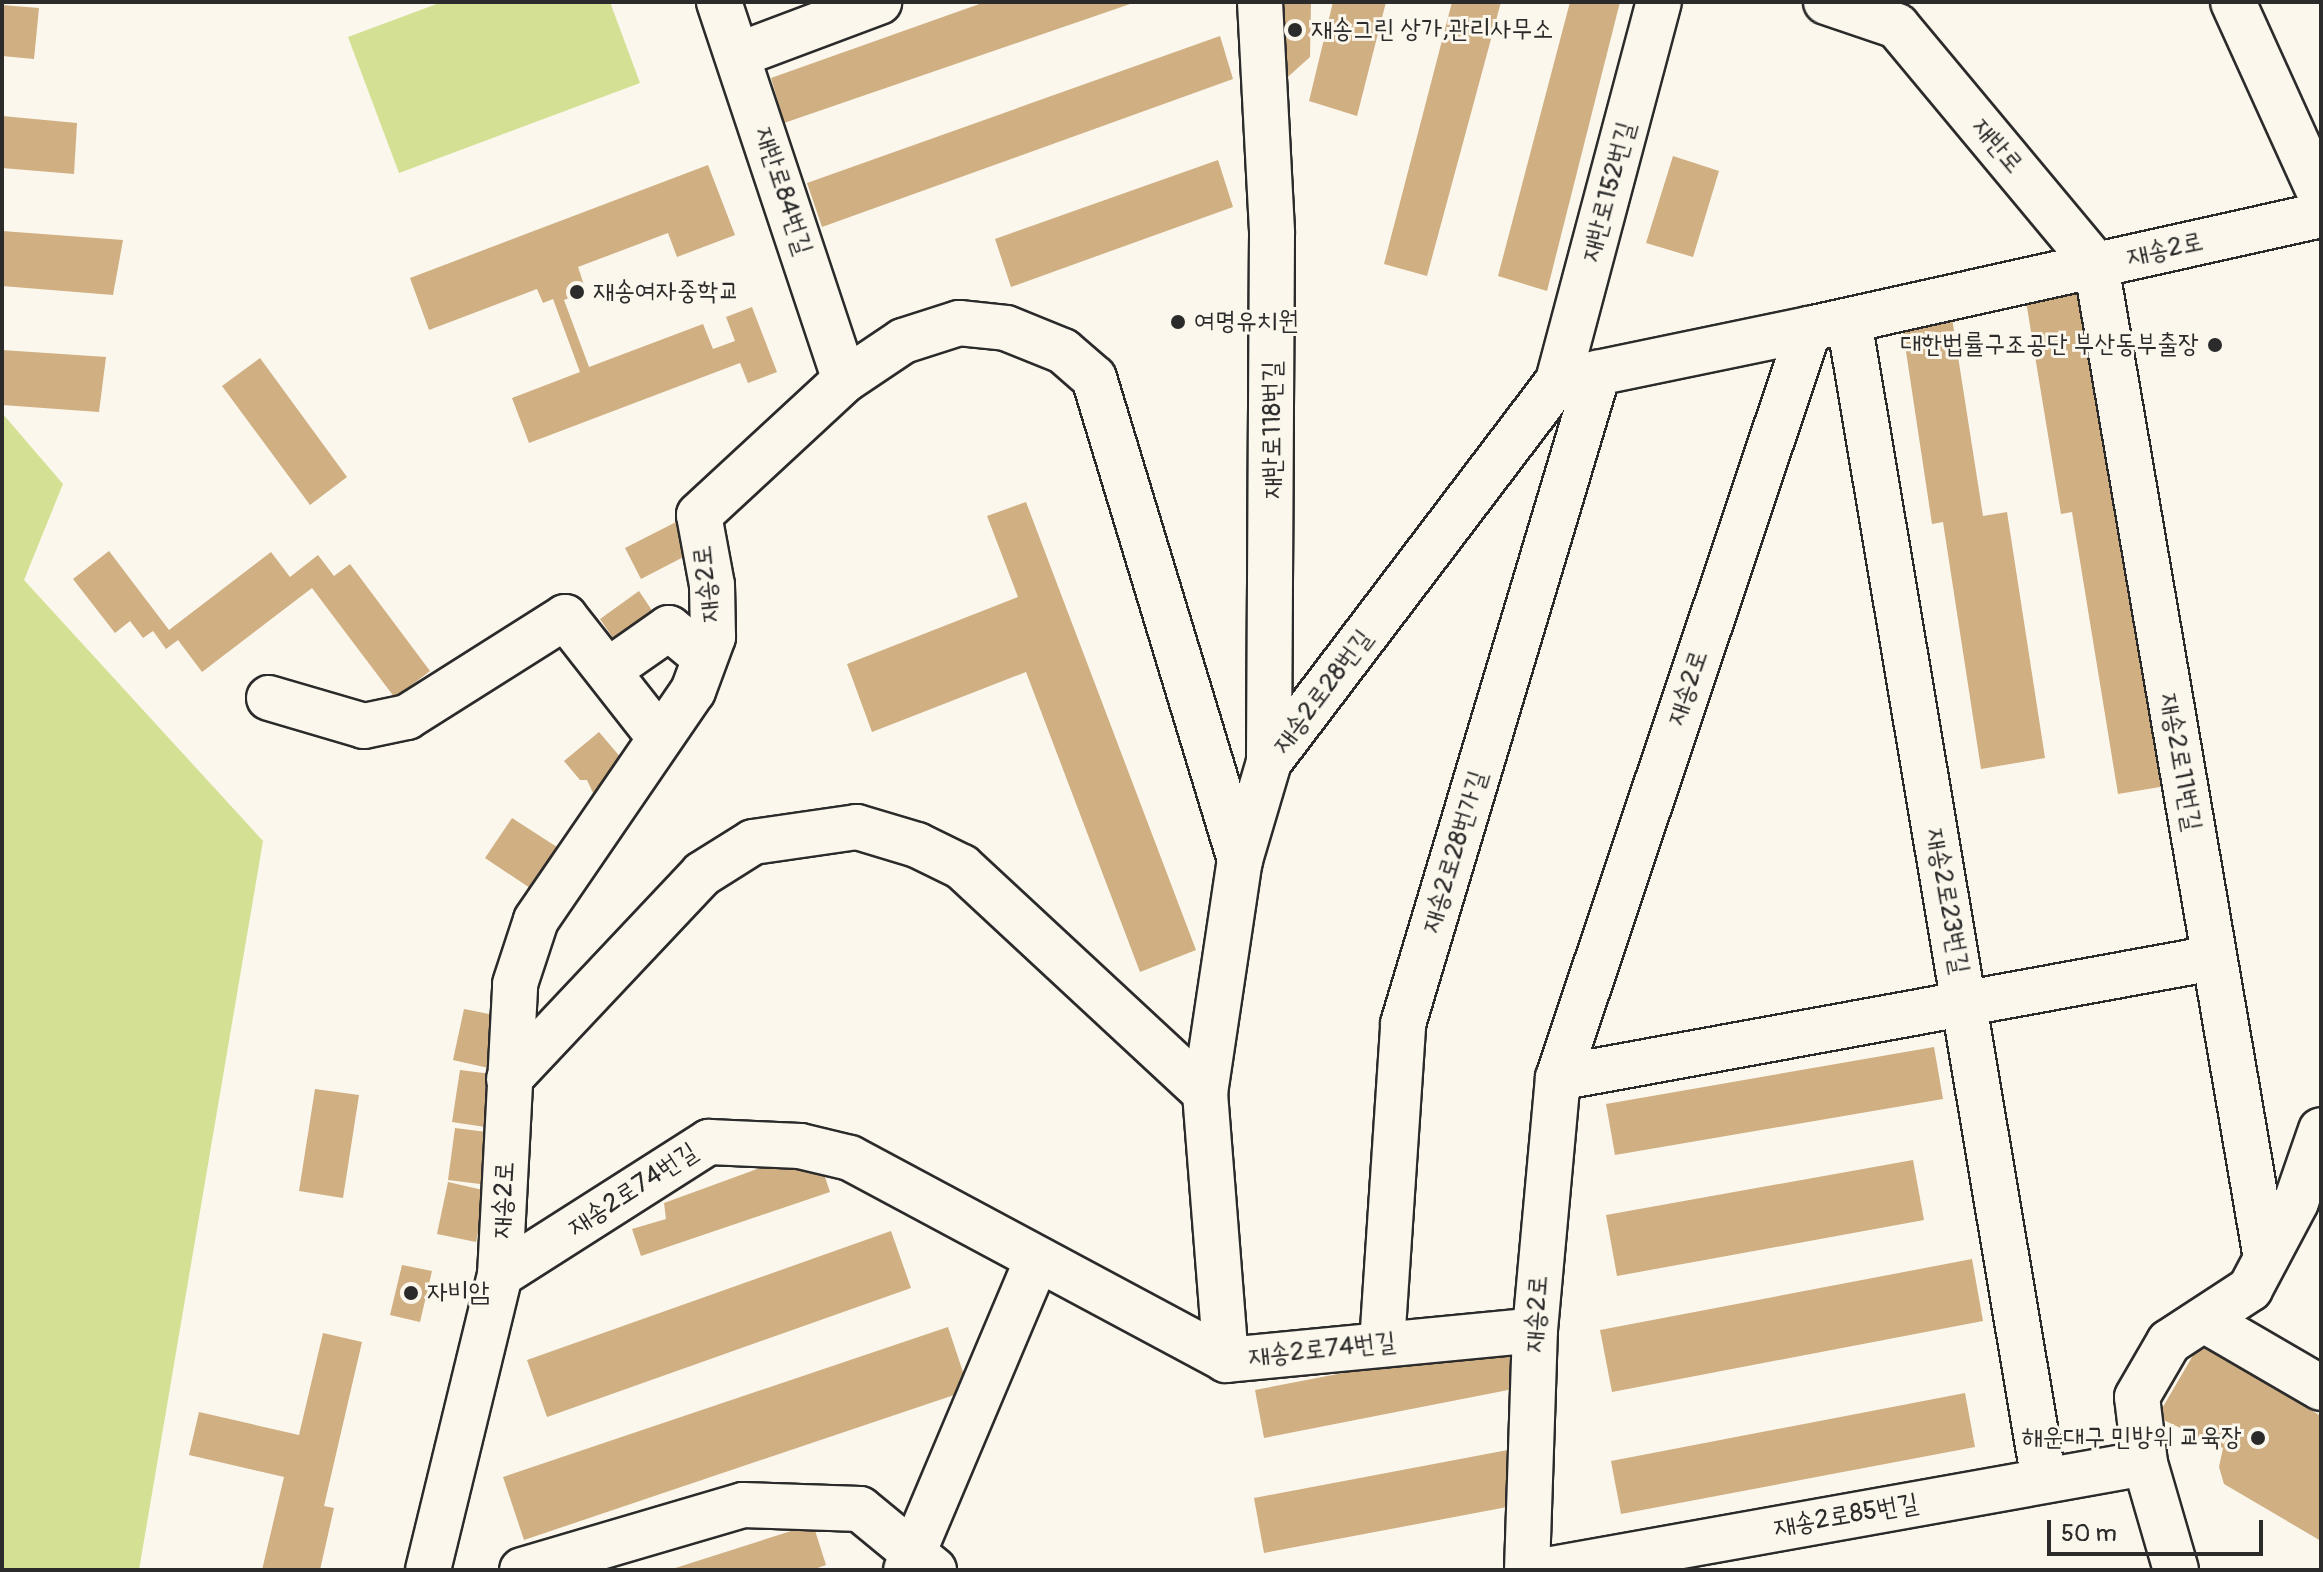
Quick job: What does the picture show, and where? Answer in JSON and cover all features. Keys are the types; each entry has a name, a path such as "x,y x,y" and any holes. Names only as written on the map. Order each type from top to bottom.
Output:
{"street":[{"name":"재반로84번길","path":"719,2 845,380"},
{"path":"738,55 879,2"},
{"name":"재반로118번길","path":"1260,2 1272,234 1269,762"},
{"name":"재반로152번길","path":"1578,377 1659,2"},
{"name":"재반로","path":"1826,2 1905,14 2096,265"},
{"path":"2233,2 2321,196"},
{"name":"재송2로","path":"1527,1570 1535,1330 1558,1078 1829,325 2321,215"},
{"name":"재송2로11번길","path":"2096,265 2266,1258"},
{"name":"재송2로","path":"428,1570 500,1275 515,984 536,920 693,691 713,637 712,585 699,515 845,380 903,341 959,323 1020,333 1063,351 1094,378 1240,860"},
{"path":"1578,377 1829,325"},
{"name":"재송2로23번길","path":"1829,325 1964,1003 2044,1481"},
{"name":"재송2로28번길","path":"1226,1360 1205,1093 1240,860 1269,762 1578,377"},
{"name":"재송2로28번가길","path":"1382,1344 1403,1024 1578,377"},
{"path":"269,698 364,726 407,717 565,617 660,738"},
{"path":"609,670 669,628 704,657"},
{"path":"509,1079 702,874 753,842 857,827 917,845 962,867 1205,1093"},
{"path":"1558,1078 2213,958"},
{"path":"2176,1570 2145,1463 2137,1397 2169,1342 2206,1321 2250,1289 2266,1258 2308,1209 2321,1130"},
{"name":"재송2로74번길","path":"500,1275 709,1142 800,1146 850,1158 1036,1262 1226,1360 1535,1330"},
{"path":"522,1570 743,1505 860,1509 917,1564 1036,1262"},
{"path":"2206,1321 2321,1388"},
{"name":"재송2로85번길","path":"1547,1570 2145,1463"}],"green space":[{"path":"442,2 610,2 640,83 399,173 348,37"},
{"path":"2,413 63,484 24,580 263,841 139,1570 2,1570"}],"building":[{"path":"985,2 1136,2 784,123 771,78"},
{"name":"재송그린 상가,관리사무소","path":"1280,2 1311,2 1310,57 1280,84"},
{"path":"1333,2 1386,2 1357,116 1309,101"},
{"path":"1452,2 1501,2 1427,276 1384,264"},
{"path":"1570,2 1620,2 1547,291 1498,276"},
{"path":"2,5 39,8 34,59 2,56"},
{"path":"1220,36 1233,79 822,227 807,183"},
{"path":"2,116 77,123 74,174 2,168"},
{"path":"1673,156 1719,171 1693,257 1646,243"},
{"path":"1218,160 1233,207 1011,287 995,239"},
{"path":"708,165 735,235 677,257 668,233 578,267 586,291 564,300 589,367 703,324 713,349 735,341 726,317 752,307 777,372 748,383 740,363 529,443 512,398 580,372 553,299 543,303 537,289 429,330 410,278"},
{"path":"2,231 123,240 113,295 2,286"},
{"path":"2075,275 2113,505 2126,503 2172,785 2118,794 2072,512 2061,514 2023,283"},
{"path":"1952,318 1983,516 2007,512 2045,758 1981,769 1943,522 1932,524 1902,325"},
{"path":"2,350 106,357 99,412 2,405"},
{"path":"260,358 347,477 310,505 222,386"},
{"path":"1026,502 1196,950 1140,972 1026,672 872,732 847,664 1018,597 987,516"},
{"path":"680,520 695,551 641,579 625,548"},
{"path":"109,551 169,630 271,552 290,577 318,555 334,576 350,564 430,671 395,698 312,588 202,672 178,640 166,649 153,631 143,638 130,621 115,633 73,579"},
{"path":"639,591 663,627 624,654 600,619"},
{"path":"599,732 628,766 594,795 587,780 580,780 564,761"},
{"path":"512,818 560,849 533,890 485,858"},
{"path":"464,1009 504,1017 493,1069 453,1060"},
{"path":"1934,1047 1943,1099 1615,1155 1606,1104"},
{"path":"460,1070 499,1075 492,1128 452,1122"},
{"path":"315,1089 359,1095 343,1198 299,1191"},
{"path":"455,1128 495,1133 488,1185 448,1180"},
{"path":"782,1160 821,1165 830,1192 641,1256 632,1229 666,1219 664,1203"},
{"path":"1913,1160 1924,1220 1617,1276 1606,1215"},
{"path":"448,1182 487,1191 476,1242 437,1234"},
{"path":"891,1231 911,1288 547,1417 527,1360"},
{"path":"1972,1259 1983,1321 1612,1392 1600,1330"},
{"name":"자비암","path":"402,1265 432,1271 420,1322 390,1315"},
{"path":"948,1327 969,1390 524,1540 503,1477"},
{"path":"323,1333 362,1342 324,1506 334,1508 320,1570 262,1570 284,1477 189,1455 199,1412 299,1435"},
{"path":"1520,1339 1529,1386 1264,1438 1255,1390"},
{"name":"해운대구 민방위 교육장","path":"2199,1345 2321,1416 2321,1541 2224,1484 2219,1467 2223,1448 2157,1417"},
{"path":"1965,1393 1975,1447 1621,1514 1611,1461"},
{"path":"1513,1449 1523,1504 1264,1553 1254,1498"},
{"path":"813,1524 826,1565 812,1570 669,1570"}],"place":[{"name":"재송그린 상가,관리사무소","path":"1295,30"},
{"name":"재송여자중학교","path":"577,292"},
{"name":"여명유치원","path":"1178,322"},
{"name":"대한법률구조공단 부산동부출장","path":"2215,345"},
{"name":"자비암","path":"411,1293"},
{"name":"해운대구 민방위 교육장","path":"2258,1438"}]}
